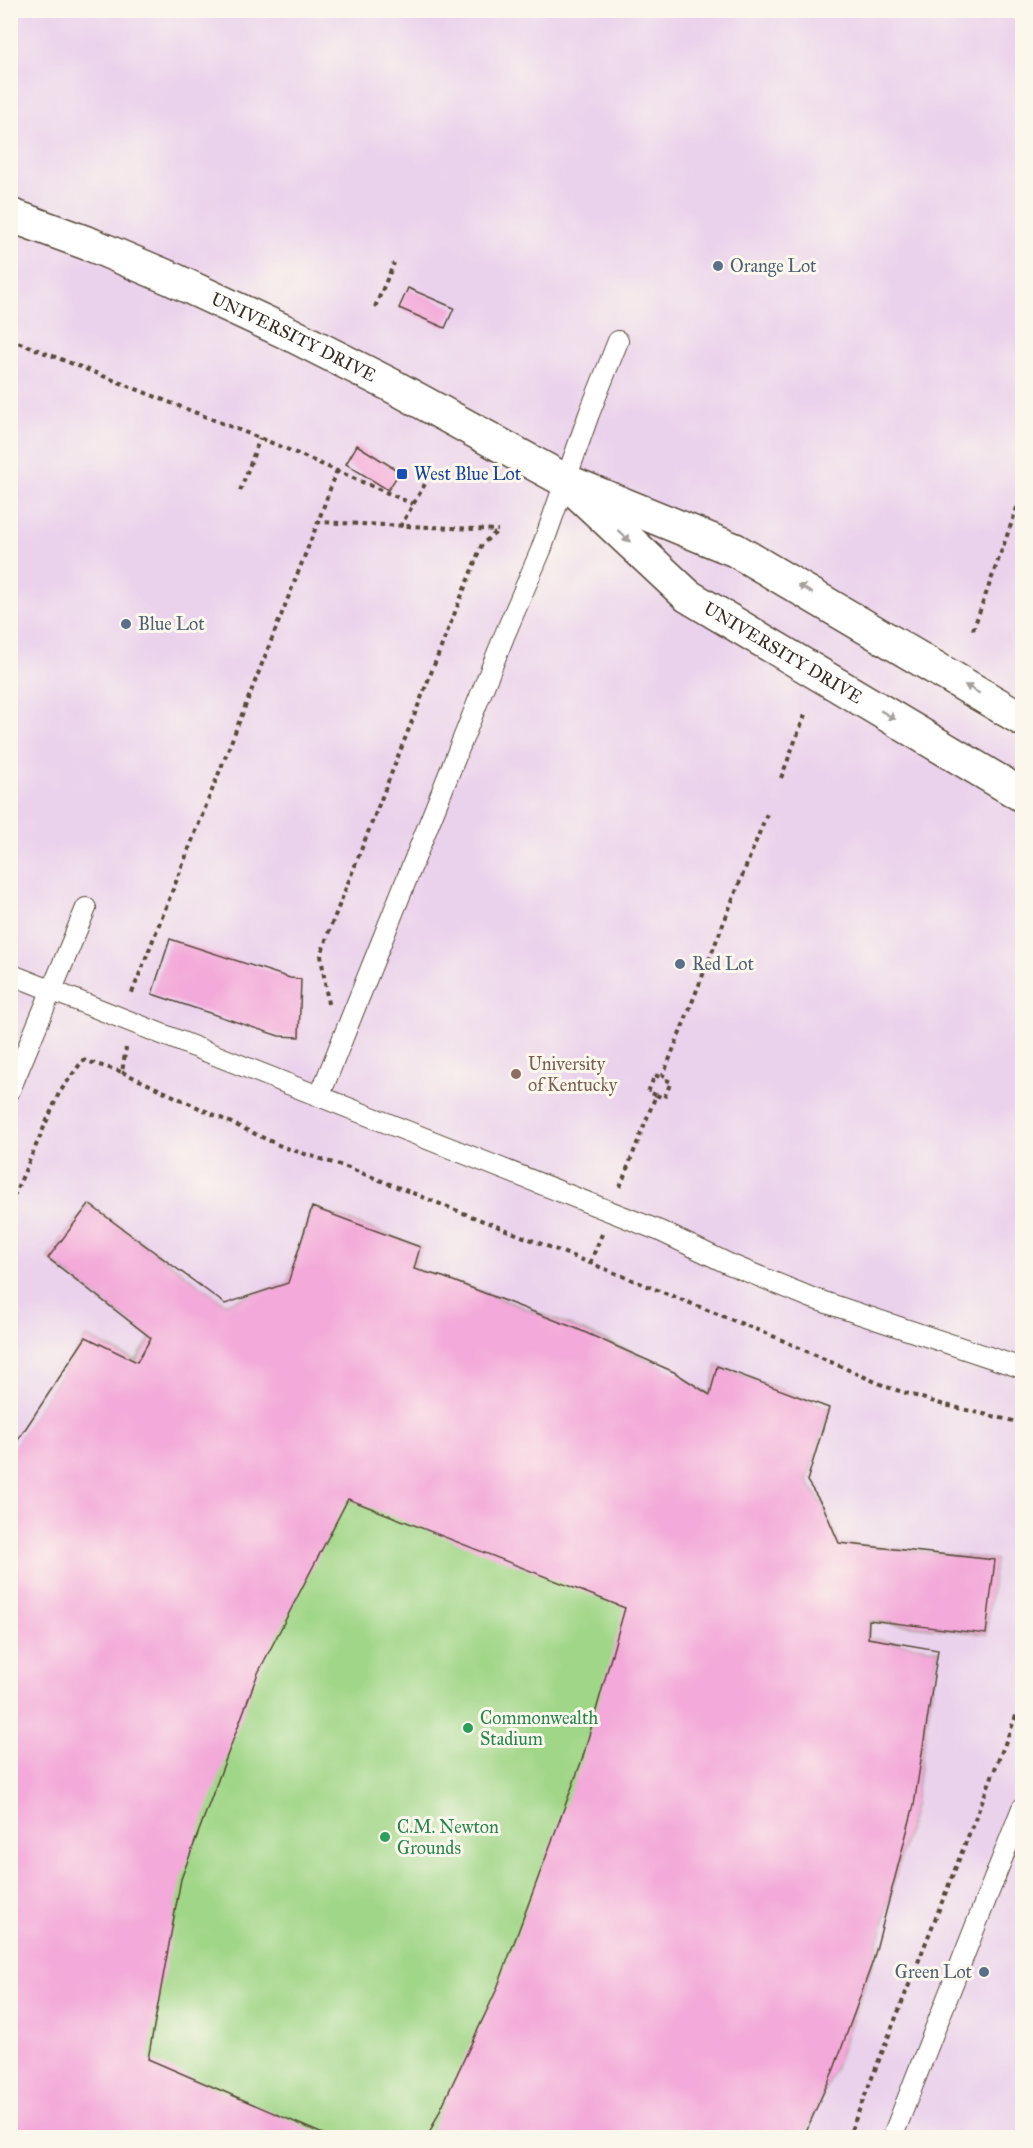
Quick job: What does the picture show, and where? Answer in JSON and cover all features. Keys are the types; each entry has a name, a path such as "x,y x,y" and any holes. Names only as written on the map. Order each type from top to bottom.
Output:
{"street":[{"name":"UNIVERSITY DRIVE","path":"10,215 160,274 288,333 389,384 566,481 735,550 1023,719"},
{"name":"UNIVERSITY DRIVE","path":"566,481 688,597 1023,795"}],"lane":[{"path":"320,1095 541,550 618,341"},
{"path":"10,1090 86,908"},
{"path":"10,974 660,1231 729,1264 812,1298 1023,1368"},
{"path":"892,2138 1023,1808"}],"path":[{"path":"375,307 394,263"},
{"path":"10,339 260,438 413,504"},
{"path":"240,491 260,438"},
{"path":"130,998 337,470"},
{"path":"400,527 425,484"},
{"path":"973,630 1023,494"},
{"path":"318,522 499,530 482,544 329,931 321,955 328,1008"},
{"path":"781,778 806,712"},
{"path":"662,1078 768,811"},
{"path":"122,1072 127,1041"},
{"path":"10,1205 59,1093 83,1060 122,1072 283,1147 349,1168 590,1263 776,1337 887,1387 941,1404 1023,1423"},
{"path":"655,1075 662,1078 671,1082 664,1098 648,1092 655,1075"},
{"path":"619,1191 656,1095"},
{"path":"590,1263 603,1230"},
{"path":"848,2138 1023,1701"}],"shaded area":[{"name":"University of Kentucky","path":"11,11 1022,11 1022,2137 11,2137"}],"green space":[{"name":"Commonwealth Stadium","path":"89,1204 225,1304 288,1283 312,1207 420,1247 414,1269 471,1288 597,1337 666,1369 710,1395 717,1366 829,1408 807,1481 823,1506 839,1543 995,1560 986,1634 869,1621 868,1638 938,1650 914,1805 873,1961 834,2069 803,2137 11,2138 11,1452 86,1337 136,1361 151,1338 48,1258"}],"building":[{"path":"408,288 454,308 445,328 399,308"},
{"path":"357,445 400,472 388,490 346,464"},
{"path":"170,939 290,978 301,979 299,1037 279,1036 152,994"},
{"name":"Commonwealth Stadium","path":"89,1204 225,1304 288,1283 312,1207 420,1247 414,1269 443,1277 575,1328 674,1372 710,1395 717,1366 829,1408 807,1481 823,1506 839,1543 995,1560 986,1634 869,1620 868,1638 938,1650 914,1805 873,1961 834,2069 803,2138 427,2138 496,1991 582,1760 625,1608 348,1499 258,1673 181,1879 148,2059 332,2138 10,2138 10,1452 86,1337 137,1362 151,1338 48,1258"}],"place":[{"name":"Orange Lot","path":"718,266"},
{"name":"West Blue Lot","path":"402,474"},
{"name":"Blue Lot","path":"126,624"},
{"name":"Red Lot","path":"680,964"},
{"name":"University of Kentucky","path":"516,1074"},
{"name":"Commonwealth Stadium","path":"468,1728"},
{"name":"C.M. Newton Grounds","path":"385,1837"},
{"name":"Green Lot","path":"984,1972"}]}
